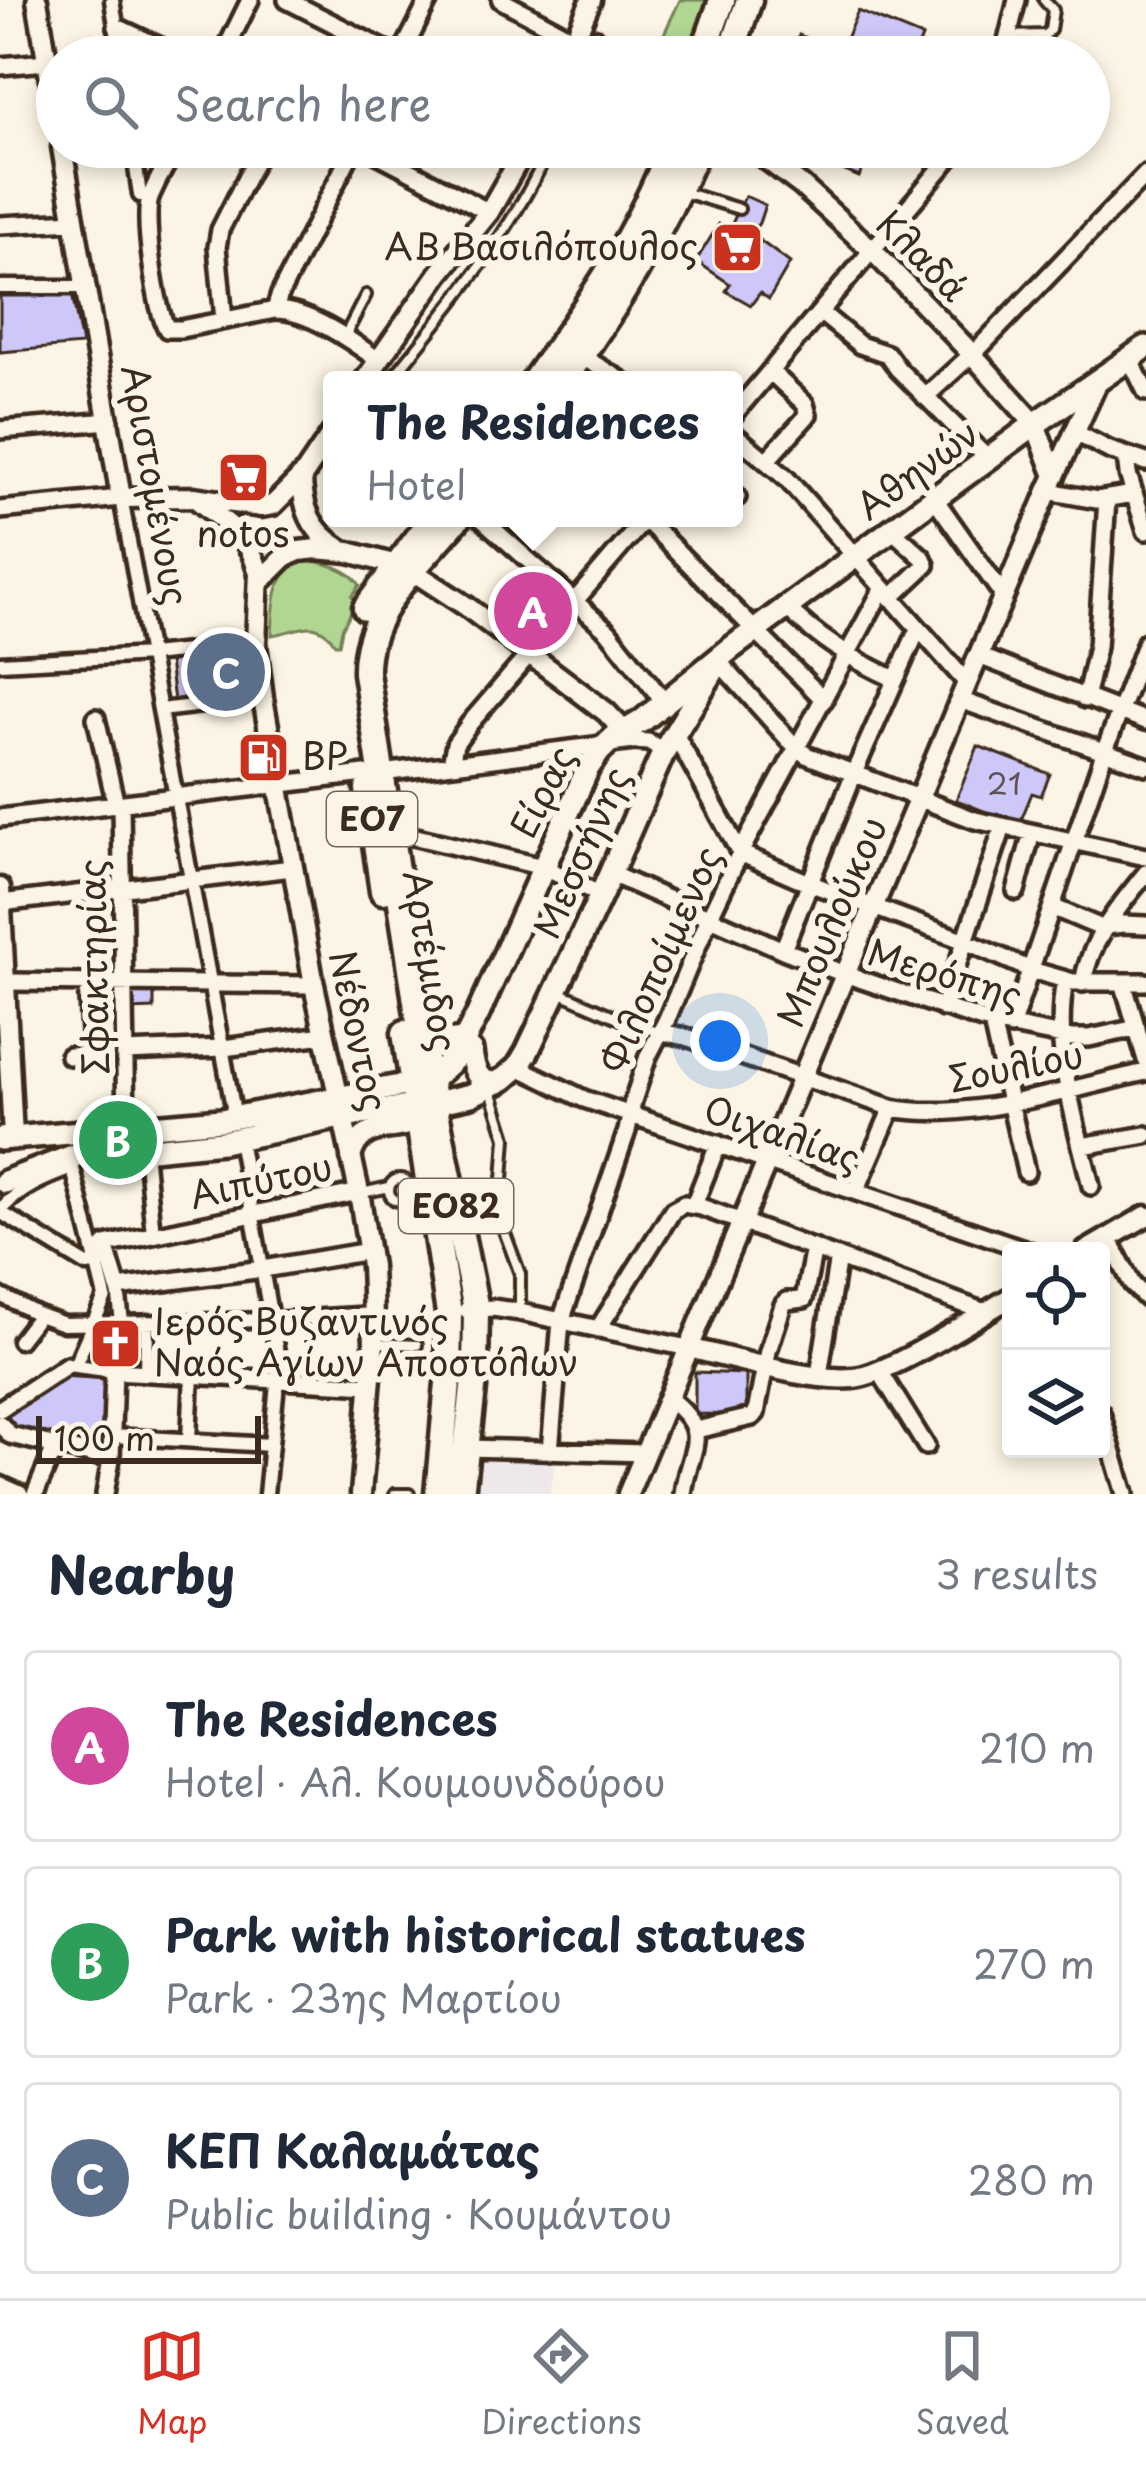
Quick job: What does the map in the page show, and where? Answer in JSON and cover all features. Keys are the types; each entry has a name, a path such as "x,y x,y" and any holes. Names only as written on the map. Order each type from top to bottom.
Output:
{"main road":[{"path":"709,36 722,0"},
{"path":"737,36 749,0"},
{"path":"541,371 620,256 663,168"},
{"path":"570,371 633,277 688,168"},
{"name":"Αθηνών","path":"725,656 1138,352"},
{"name":"Αρτέμιδος","path":"405,568 429,527"},
{"name":"Αρτέμιδος","path":"448,527 372,597 354,638 352,676 391,831 420,1027 418,1101 476,1309 476,1371 461,1494"},
{"name":"Είρας","path":"418,1101 467,1046 588,768 605,746 725,656"},
{"name":"Μεσσήνης","path":"237,1128 339,1107 418,1101 493,1085 518,1067 669,741 725,656"},
{"name":"Αρτέμιδος","path":"374,774 449,1313 438,1494"},
{"path":"420,1027 435,1040 467,1046 478,1076 493,1085"},
{"path":"2,1186 7,1166 4,1143 126,1129 237,1128"},
{"path":"2,1186 71,1162 237,1128"}],"street":[{"path":"37,0 43,36"},
{"path":"112,0 118,36"},
{"path":"232,36 250,0"},
{"path":"287,0 358,36"},
{"path":"411,36 429,0"},
{"path":"501,0 554,36"},
{"path":"576,36 591,0"},
{"path":"1009,36 1017,0"},
{"path":"117,26 138,36"},
{"path":"0,66 36,63"},
{"name":"Αριστομένους","path":"66,168 279,1364 266,1494"},
{"path":"136,168 140,195"},
{"path":"165,168 147,211 159,308 167,329 275,310 292,312 378,360"},
{"path":"224,320 217,248 220,230 251,168"},
{"path":"275,310 343,168"},
{"path":"404,168 488,212"},
{"path":"370,371 488,212 514,168"},
{"name":"Κλαδά","path":"777,168 872,250 1035,424"},
{"path":"743,403 941,168"},
{"path":"925,397 972,355 1146,174"},
{"path":"0,225 75,220"},
{"path":"0,287 87,287"},
{"path":"820,312 860,345 887,354 989,460"},
{"path":"1138,352 1146,392"},
{"path":"581,356 606,371"},
{"path":"767,460 808,415 805,404 770,371"},
{"name":"Μπουλούκου","path":"628,1494 1052,483 1101,377"},
{"path":"0,430 110,422"},
{"path":"1035,424 1052,483 1079,498 1108,500 1133,494"},
{"path":"1074,432 1146,462"},
{"path":"743,441 767,460 887,593 964,691 1146,766"},
{"path":"0,511 121,498 194,497 274,505 323,447"},
{"path":"1126,456 1146,531"},
{"path":"302,476 312,523 327,540 349,552"},
{"path":"194,497 244,539 260,582"},
{"path":"934,500 1004,597"},
{"path":"1085,699 1097,646 1108,500"},
{"path":"491,527 615,638 665,703"},
{"path":"451,764 458,739 637,527"},
{"path":"654,527 824,700"},
{"name":"Φιλοποίμενος","path":"550,1451 561,1321 621,1150 648,1056 740,853 847,656 887,593 926,565 892,530"},
{"path":"260,582 293,553 317,549 349,552 405,568 466,607 606,712 624,731"},
{"name":"Νέδοντος","path":"260,582 256,644 263,698 314,985 369,1251 374,1343 365,1491"},
{"path":"787,607 847,656 895,679"},
{"path":"783,950 918,629"},
{"path":"0,663 256,644"},
{"path":"1011,1027 1072,842 1145,649"},
{"path":"725,656 798,749 976,820 1146,857"},
{"path":"979,656 1146,721"},
{"path":"160,710 263,698"},
{"name":"Σφακτηρίας","path":"96,718 119,805 126,1129"},
{"path":"0,818 669,741 740,853 1031,970 1083,983 1146,982"},
{"path":"944,1008 1003,827"},
{"name":"Μερόπης","path":"391,831 606,885 709,918 847,975 992,1023 1060,1037 1089,1038 1137,1028"},
{"path":"1016,891 1032,833"},
{"path":"1,903 292,868"},
{"path":"1083,983 1089,954 1104,927 1146,873"},
{"path":"0,887 6,982 4,1143"},
{"path":"1052,907 1095,926 1146,925"},
{"path":"1065,980 1060,1037 1090,1186"},
{"path":"6,982 314,985"},
{"path":"69,1055 88,1054 92,1048 87,982"},
{"path":"1123,982 1146,1060"},
{"path":"992,1023 1026,1172"},
{"name":"Σουλίου","path":"660,1032 915,1112 952,1112 1146,1072"},
{"path":"125,1052 223,1048 324,1035"},
{"name":"Οιχαλίας","path":"518,1067 568,1093 1004,1242"},
{"path":"351,1159 360,1139 418,1101"},
{"path":"856,1191 892,1108"},
{"path":"1082,1146 1146,1135"},
{"path":"694,1205 718,1144"},
{"path":"145,1150 153,1234"},
{"path":"104,1256 87,1265 0,1211 22,1189 71,1162 118,1288 122,1323"},
{"name":"Αιπύτου","path":"104,1256 153,1234 359,1192"},
{"path":"598,1329 680,1204 743,1222 985,1312"},
{"path":"1100,1242 1146,1216"},
{"path":"1108,1237 1132,1284 1146,1298"},
{"path":"696,1430 756,1413 784,1302 806,1296 814,1248"},
{"path":"118,1288 369,1251"},
{"path":"0,1409 71,1365 105,1297 104,1256"},
{"path":"819,1375 838,1257"},
{"path":"0,1294 64,1324 374,1314"},
{"path":"449,1313 476,1309 520,1312 765,1365 851,1378 879,1370 1002,1302"},
{"path":"19,1341 39,1316"},
{"path":"146,1372 147,1322"},
{"path":"71,1365 371,1385"},
{"path":"879,1370 926,1446"},
{"path":"105,1494 114,1371"},
{"path":"189,1440 192,1375"},
{"path":"668,1398 696,1430 683,1494"},
{"path":"0,1424 10,1435 110,1460"},
{"path":"112,1436 271,1445"},
{"path":"1110,1443 1125,1494"},
{"path":"34,1494 56,1445"},
{"path":"466,1448 645,1453"},
{"path":"0,1486 20,1494"}],"lane":[{"path":"1009,36 1045,35 1050,30 1053,10 1044,0"},
{"path":"398,371 469,282 541,168"},
{"path":"678,190 739,209"},
{"path":"344,337 366,295"},
{"name":"Σουλίου","path":"557,991 660,1032"},
{"path":"493,1085 507,1145 500,1220 520,1274 520,1312"},
{"path":"359,1192 389,1186"},
{"path":"374,1343 418,1345"},
{"path":"395,1494 409,1494"}],"shaded area":[{"path":"476,1456 556,1457 550,1494 473,1494"}],"green space":[{"path":"680,0 707,0 695,36 663,36"},
{"path":"306,560 343,570 360,585 352,596 357,600 339,644 314,627 272,635 281,580"}],"building":[{"path":"858,11 920,36 847,36"},
{"path":"838,168 863,168 859,177"},
{"name":"ΑΒ Βασιλόπουλος","path":"745,196 765,205 751,234 790,263 769,299 760,293 751,305 726,291 730,284 696,261 719,224 729,230"},
{"path":"0,294 72,294 82,345 0,352"},
{"path":"239,652 243,693 174,701 169,661"},
{"path":"978,746 1050,774 1041,796 1032,793 1019,825 956,800"},
{"path":"131,992 154,992 154,1009 131,1010"},
{"path":"695,1372 746,1374 746,1415 695,1414"},
{"path":"61,1376 107,1379 103,1446 97,1450 8,1430 0,1418"}],"place":[{"name":"ΑΒ Βασιλόπουλος","path":"737,247"},
{"name":"notos","path":"243,478"},
{"name":"The Residences","path":"533,611"},
{"name":"ΚΕΠ Καλαμάτας","path":"226,672"},
{"name":"BP","path":"263,757"},
{"name":"Park with historical statues","path":"118,1140"},
{"name":"Ιερός Βυζαντινός Ναός Αγίων Αποστόλων","path":"115,1343"}]}
